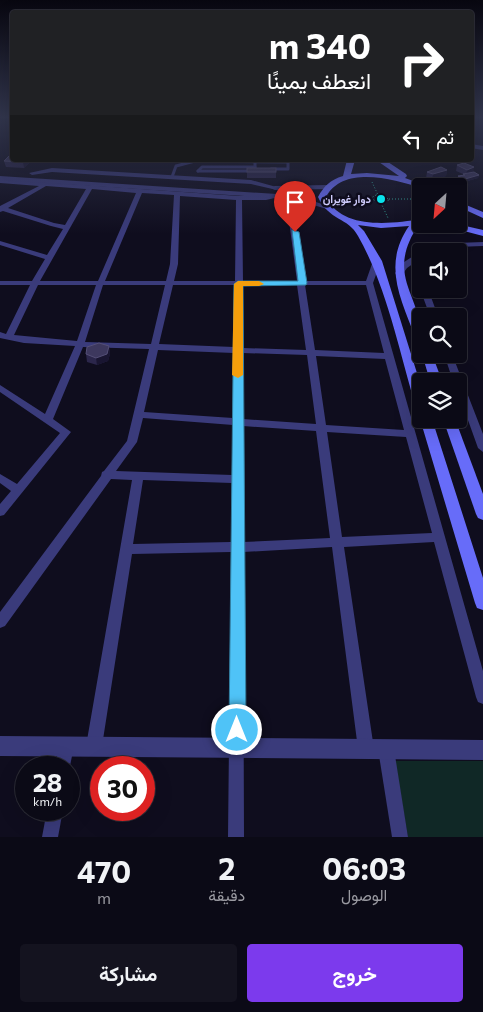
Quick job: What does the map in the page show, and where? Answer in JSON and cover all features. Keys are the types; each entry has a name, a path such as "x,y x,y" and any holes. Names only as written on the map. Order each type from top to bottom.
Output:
{"main road":[{"path":"346,178 350,162"},
{"path":"383,162 412,181"},
{"path":"412,183 381,176 346,178 327,187 322,196 327,207 360,231 377,261 412,375"},
{"path":"468,208 483,215"},
{"path":"339,215 357,222 379,225 412,223"},
{"path":"412,229 404,236 400,246 399,273 412,311"},
{"path":"468,229 483,232"},
{"path":"429,428 483,603"},
{"path":"453,428 483,514"}],"street":[{"path":"0,171 176,179 277,192 289,198 327,207"},
{"path":"79,174 91,183 140,191 239,198 266,198 277,192"},
{"path":"0,180 43,186 176,179"},
{"path":"0,180 277,192 327,187"},
{"path":"91,183 5,336 80,344 389,356"},
{"path":"1,209 43,186"},
{"path":"48,419 80,344 100,284 140,191"},
{"path":"0,622 106,476 128,449 135,435 174,264 177,193"},
{"path":"236,837 239,198"},
{"path":"289,198 366,749"},
{"path":"1,209 52,225 67,227"},
{"path":"0,243 49,258"},
{"path":"467,245 483,244"},
{"path":"377,261 369,283 483,697"},
{"path":"399,273 404,266 412,261"},
{"path":"0,283 369,283"},
{"path":"0,388 66,432 0,512"},
{"path":"467,406 483,448"},
{"path":"140,415 411,434"},
{"path":"106,476 237,479"},
{"path":"94,746 138,477"},
{"path":"0,478 18,490"},
{"path":"126,549 238,547 439,537"},
{"path":"0,746 483,750"},
{"path":"64,756 66,746"},
{"path":"386,749 400,837"},
{"path":"50,837 53,821"}],"lane":[{"path":"176,179 176,166 184,163 220,162"},
{"path":"255,162 255,167 254,171 249,172 203,172 198,170 202,167 255,167"},
{"path":"265,169 288,168 288,162"}],"path":[{"path":"367,180 377,180"},
{"path":"371,180 378,195"},
{"path":"371,199 373,196 378,195 389,199 412,199"},
{"path":"334,196 336,204"},
{"path":"334,200 371,199 381,203 387,202 389,199"},
{"path":"381,203 389,220 384,220"}],"green space":[{"path":"395,761 483,761 483,837 408,837"}],"building":[{"path":"10,155 10,155 10,161 4,161"},
{"path":"464,163 474,167 467,170 457,165"},
{"path":"441,167 447,170 433,174 427,172"},
{"path":"247,168 276,168 276,172 247,172"},
{"path":"474,172 479,175 468,178 458,176 465,175 463,174"},
{"path":"99,343 109,346 107,354 96,358 86,354 87,347"}],"slow traffic":[{"path":"238,375 238,284 259,284"}],"place":[{"name":"دوار غويران","path":"381,199"}],"route":[{"path":"237,730 238,284 302,283 295,232"}]}
